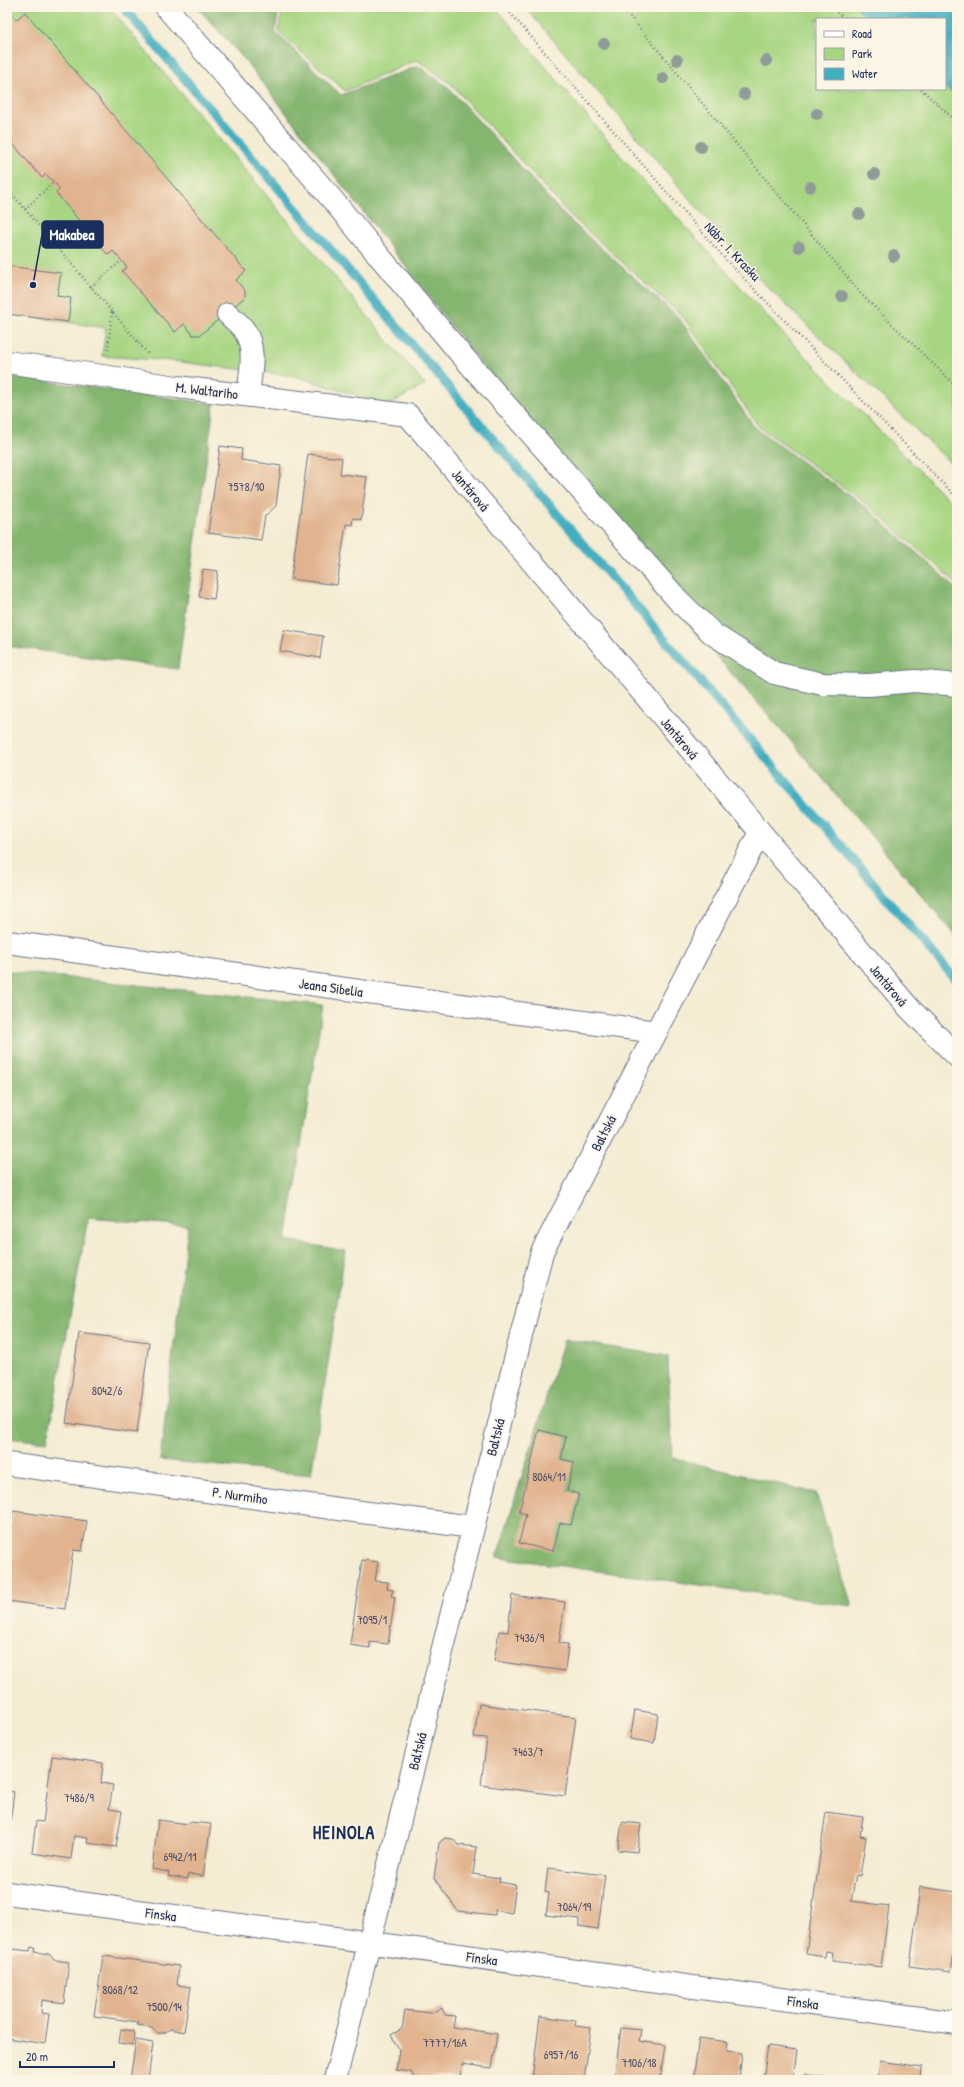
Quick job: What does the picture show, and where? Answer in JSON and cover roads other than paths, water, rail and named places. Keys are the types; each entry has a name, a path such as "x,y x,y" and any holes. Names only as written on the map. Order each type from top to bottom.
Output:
{"street":[{"path":"166,7 331,198 459,352 679,601 713,634 774,673 823,684 869,685 915,681 957,685"},
{"path":"228,314 244,330 251,345 252,363 248,396"},
{"name":"M. Waltariho","path":"7,362 177,387 408,415"},
{"name":"Jantárová","path":"408,415 909,1008 957,1056"},
{"name":"Baltská","path":"335,2080 472,1527 542,1252 760,832"},
{"name":"Jeana Sibelia","path":"7,942 656,1032"},
{"name":"P. Nurmiho","path":"7,1464 472,1527"},
{"name":"Fínska","path":"7,1893 957,2023"}],"water":[{"path":"856,7 957,7 957,97 946,88 946,18 867,18"}],"waterway":[{"path":"123,7 957,981"}],"place":[{"name":"Makabea","path":"33,285"}],"district":[{"name":"HEINOLA","path":"344,1832"}]}
